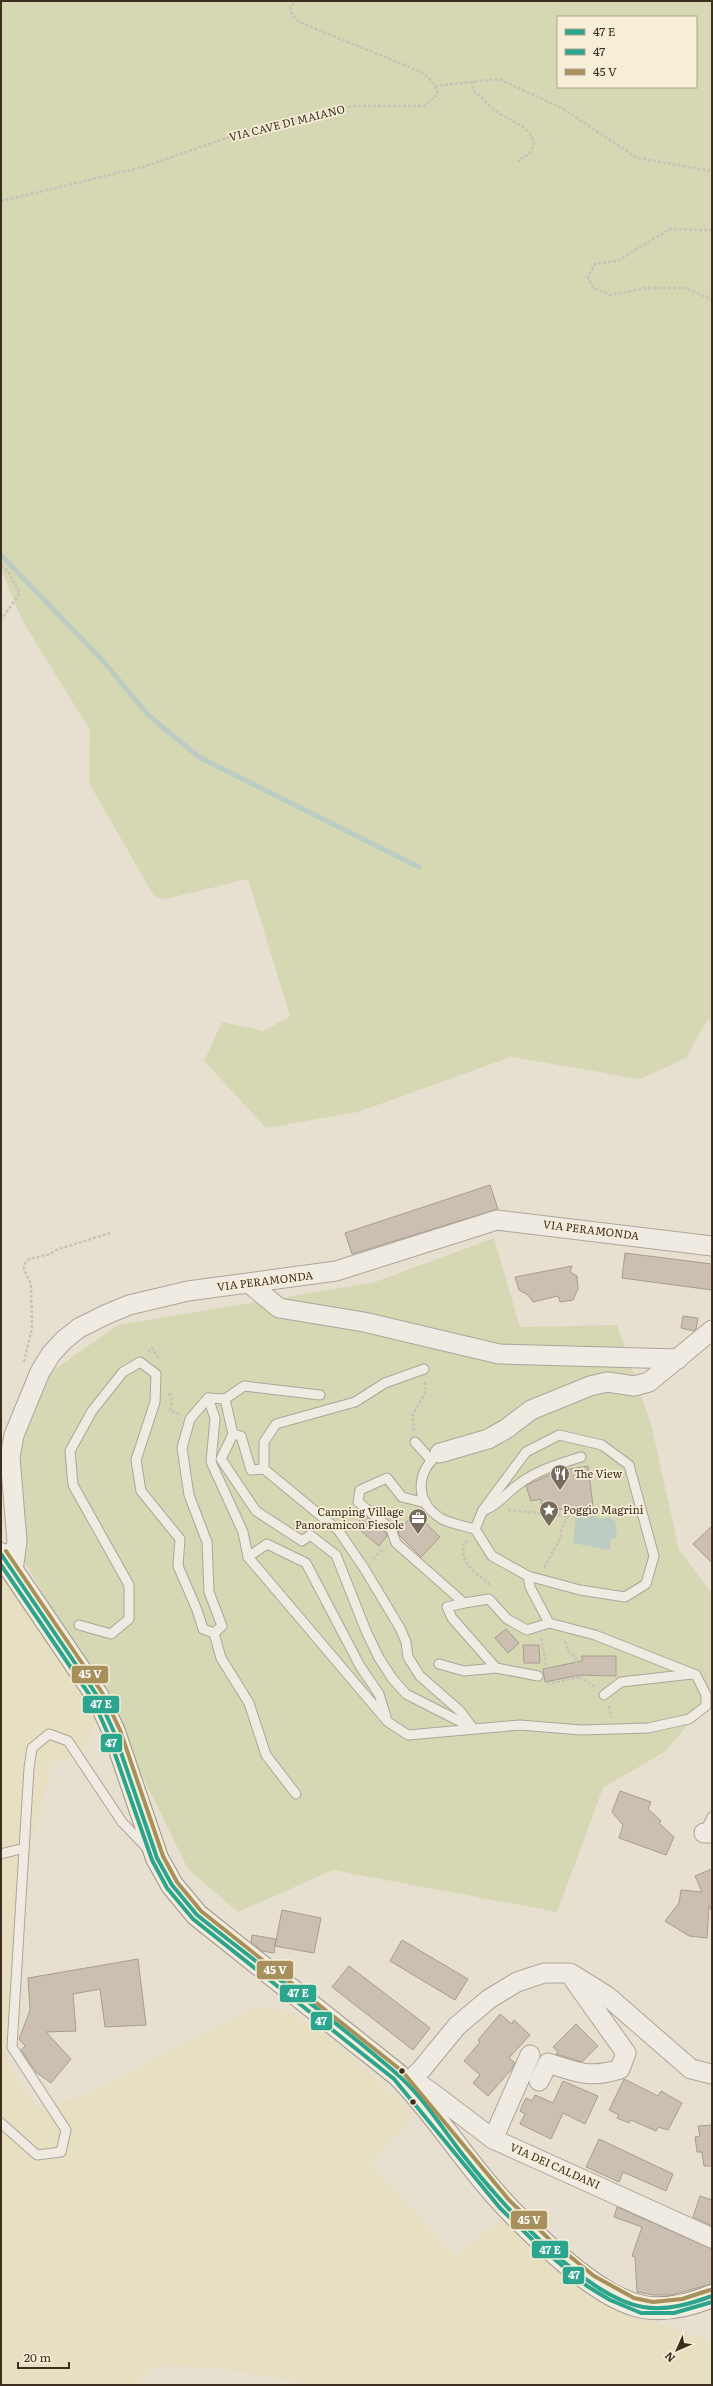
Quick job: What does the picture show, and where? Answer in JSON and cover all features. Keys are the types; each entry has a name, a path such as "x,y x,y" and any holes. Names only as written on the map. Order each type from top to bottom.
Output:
{"main road":[{"path":"1,1554 98,1697 107,1715 157,1858 172,1885 197,1915 386,2064 406,2083 474,2169 532,2231 578,2272 620,2299 645,2307 677,2306 695,2303 712,2296"}],"street":[{"name":"VIA PERAMONDA","path":"13,1572 17,1541 10,1457 14,1434 35,1383 51,1354 64,1340 79,1328 105,1315 153,1298 188,1291 250,1284 336,1271 498,1220 712,1246"},
{"path":"250,1284 278,1308 364,1322 499,1354 678,1359"},
{"path":"435,1457 488,1439 506,1429 531,1410 590,1386 607,1382 643,1385 659,1376 712,1330"},
{"path":"406,2083 420,2070 457,2026 489,1999 517,1982 544,1973 570,1974 607,1996 691,2069 712,2074"},
{"path":"539,2081 548,2063 585,2075 606,2073 620,2069 626,2053 570,1974"},
{"path":"493,2139 530,2055"},
{"name":"VIA DEI CALDANI","path":"406,2083 422,2086 493,2139 707,2233"}],"lane":[{"path":"79,1625 111,1634 129,1619 130,1585 73,1485 70,1451 92,1411 123,1372 140,1362 156,1374 155,1402 136,1460 141,1491 180,1539 178,1566 197,1610 203,1629 214,1633"},
{"path":"264,1469 264,1442 276,1424 354,1402 385,1384 424,1369"},
{"path":"208,1398 225,1399 244,1386 320,1395"},
{"path":"208,1398 215,1418 211,1462 243,1532 248,1557 388,1722 408,1735 472,1727 520,1724 581,1730 641,1728 689,1719 706,1706 706,1695 694,1674 595,1634 549,1623 527,1630 507,1619 489,1599 447,1607 452,1618 496,1668"},
{"path":"208,1398 190,1419 182,1448 189,1495 207,1542 209,1592 222,1626 214,1633"},
{"path":"225,1399 233,1434 221,1459 256,1511 302,1541 310,1535 336,1554 366,1631 392,1678 406,1694 472,1727"},
{"path":"233,1434 241,1436 251,1470 264,1469 338,1530 364,1568 400,1628 406,1642 408,1657 420,1676 460,1711 472,1727"},
{"path":"415,1442 435,1457 426,1467 420,1486 426,1503 444,1520 475,1529 492,1556 528,1576 580,1590 625,1597 646,1584 654,1556 629,1464 602,1445 559,1435 526,1452 483,1510 475,1529"},
{"path":"483,1510 500,1503 518,1484 539,1471 581,1457"},
{"path":"426,1503 402,1497 387,1478 360,1490 358,1502 391,1529 396,1543 464,1603"},
{"path":"248,1557 267,1544 306,1563 360,1666 379,1694 388,1722"},
{"path":"528,1576 530,1588 549,1623"},
{"path":"214,1633 221,1658 249,1703 266,1755 296,1794"},
{"path":"439,1664 464,1671 496,1668 538,1676"},
{"path":"604,1695 621,1682 694,1674"},
{"path":"1,2123 36,2155 62,2152 66,2130 12,2046 24,1848 32,1748 49,1734 68,1742 122,1822 157,1858"},
{"path":"1,1854 24,1848"}],"path":[{"path":"296,1 290,7 292,15 299,22 419,71 428,76 435,86 499,79 562,108 637,158 712,171"},
{"path":"473,81 474,90 496,111 524,127 529,134 534,143 532,150 518,162"},
{"name":"VIA CAVE DI MAIANO","path":"1,201 143,167 249,130 334,109 357,106 424,106 438,94 435,86"},
{"path":"712,230 670,230 617,261 595,264 588,277 593,288 610,295 646,288 686,288 712,300"},
{"path":"1,565 8,571 20,593 1,620"},
{"path":"35,1383 24,1364 24,1355 32,1328 32,1284 24,1270 25,1263 34,1257 50,1254 56,1250 110,1233"},
{"path":"415,1442 412,1416 426,1391 424,1369"},
{"path":"492,1506 517,1512 568,1516 561,1529 562,1537 538,1578"},
{"path":"465,1541 462,1550 464,1561 490,1585 489,1599"},
{"path":"364,1568 382,1549 388,1554"},
{"path":"554,1683 580,1677 576,1658 568,1651 561,1626"},
{"path":"538,1627 548,1667"}],"shaded area":[{"path":"593,1512 599,1519 609,1517 615,1521 617,1536 610,1541 610,1550 573,1543 576,1515"},
{"path":"1,1570 90,1702 96,1725 82,1753 53,1762 32,1842 6,2060 37,2107 80,2097 257,2006 290,2012 336,2042 415,2115 369,2164 455,2255 503,2220 590,2298 633,2317 690,2333 712,2343 712,2385 313,2385 216,2368 155,2366 136,2385 1,2385"}],"green space":[{"path":"1,1 712,1 712,1021 707,1020 686,1058 640,1079 511,1057 358,1112 266,1128 204,1061 222,1022 264,1031 290,1016 248,879 166,899 154,896 89,783 90,730 23,622 1,569"},
{"path":"494,1238 520,1327 617,1325 651,1424 679,1550 712,1593 712,1695 698,1714 664,1752 603,1788 557,1912 333,1870 238,1912 188,1869 104,1698 24,1561 17,1455 52,1371 118,1325 372,1283"}],"building":[{"path":"490,1185 498,1209 352,1254 345,1233"},
{"path":"625,1253 712,1264 712,1290 622,1278"},
{"path":"572,1266 570,1272 577,1276 578,1289 573,1300 560,1302 558,1296 533,1302 528,1295 519,1290 515,1277"},
{"path":"683,1316 698,1318 696,1329 694,1331 681,1328"},
{"name":"The View","path":"588,1466 593,1506 542,1511 541,1499 531,1501 526,1486 529,1484 558,1471"},
{"name":"Camping Village Panoramicon Fiesole","path":"416,1513 440,1537 421,1557 399,1535 398,1530"},
{"path":"364,1515 386,1533 387,1536 379,1546 355,1526"},
{"path":"712,1526 712,1563 693,1544"},
{"path":"506,1629 519,1643 508,1653 495,1638"},
{"path":"523,1645 539,1645 540,1663 524,1663"},
{"path":"582,1656 616,1656 616,1676 579,1675 545,1682 543,1669 582,1661"},
{"path":"620,1791 651,1802 648,1809 661,1821 659,1823 674,1837 666,1855 619,1838 623,1825 612,1812"},
{"path":"712,1869 712,1912 709,1905 707,1938 689,1936 665,1921 679,1903 681,1890 702,1892 695,1876"},
{"path":"282,1910 321,1918 314,1953 275,1946"},
{"path":"252,1935 276,1939 274,1953 262,1951 251,1942"},
{"path":"402,1940 468,1979 455,2000 390,1961"},
{"path":"138,1959 146,2025 105,2027 100,1989 73,1994 76,2031 46,2032 71,2059 51,2083 36,2072 21,2050 25,2046 19,2039 30,2010 28,1978"},
{"path":"349,1966 430,2028 413,2050 332,1987"},
{"path":"500,2014 512,2024 514,2020 530,2035 509,2058 515,2063 511,2070 488,2096 473,2083 480,2075 464,2061 480,2042 478,2040"},
{"path":"576,2024 598,2046 582,2062 556,2054 558,2052 553,2047"},
{"path":"624,2079 658,2096 661,2091 682,2103 668,2130 658,2127 656,2131 631,2120 629,2123 617,2118 619,2115 609,2110"},
{"path":"563,2081 598,2096 585,2124 563,2113 551,2139 520,2124 525,2114 520,2111 526,2098 532,2101 535,2095 553,2103"},
{"path":"712,2125 712,2166 704,2166 702,2152 697,2152 695,2137 700,2136 698,2126"},
{"path":"599,2139 673,2174 666,2191 623,2172 619,2182 586,2167"},
{"path":"700,2196 712,2200 712,2226 693,2217"},
{"path":"617,2207 712,2249 712,2284 671,2295 653,2295 637,2292 635,2257 632,2256 642,2227 614,2217"}],"waterway":[{"path":"1,555 103,661 148,715 199,757 419,867"}],"transit line":[{"path":"6,1551 103,1694 120,1730 163,1856 177,1882 201,1911 402,2071 509,2200 550,2240 594,2276 634,2298 653,2302 682,2299 710,2290"},
{"path":"1,1554 98,1697 114,1732 157,1858 172,1885 197,1915 323,2013 397,2074 432,2113 463,2155 520,2221 570,2267 595,2286 620,2299 643,2307 652,2308 678,2306 712,2296"},
{"name":"47","path":"1,1565 93,1700 108,1734 152,1860 167,1888 193,1919 394,2079 500,2208 542,2249 587,2286 610,2300 641,2313 674,2313 712,2302"}],"place":[{"name":"The View","path":"560,1491"},
{"name":"Poggio Magrini","path":"549,1527"},
{"name":"Camping Village Panoramicon Fiesole","path":"418,1535"}]}
